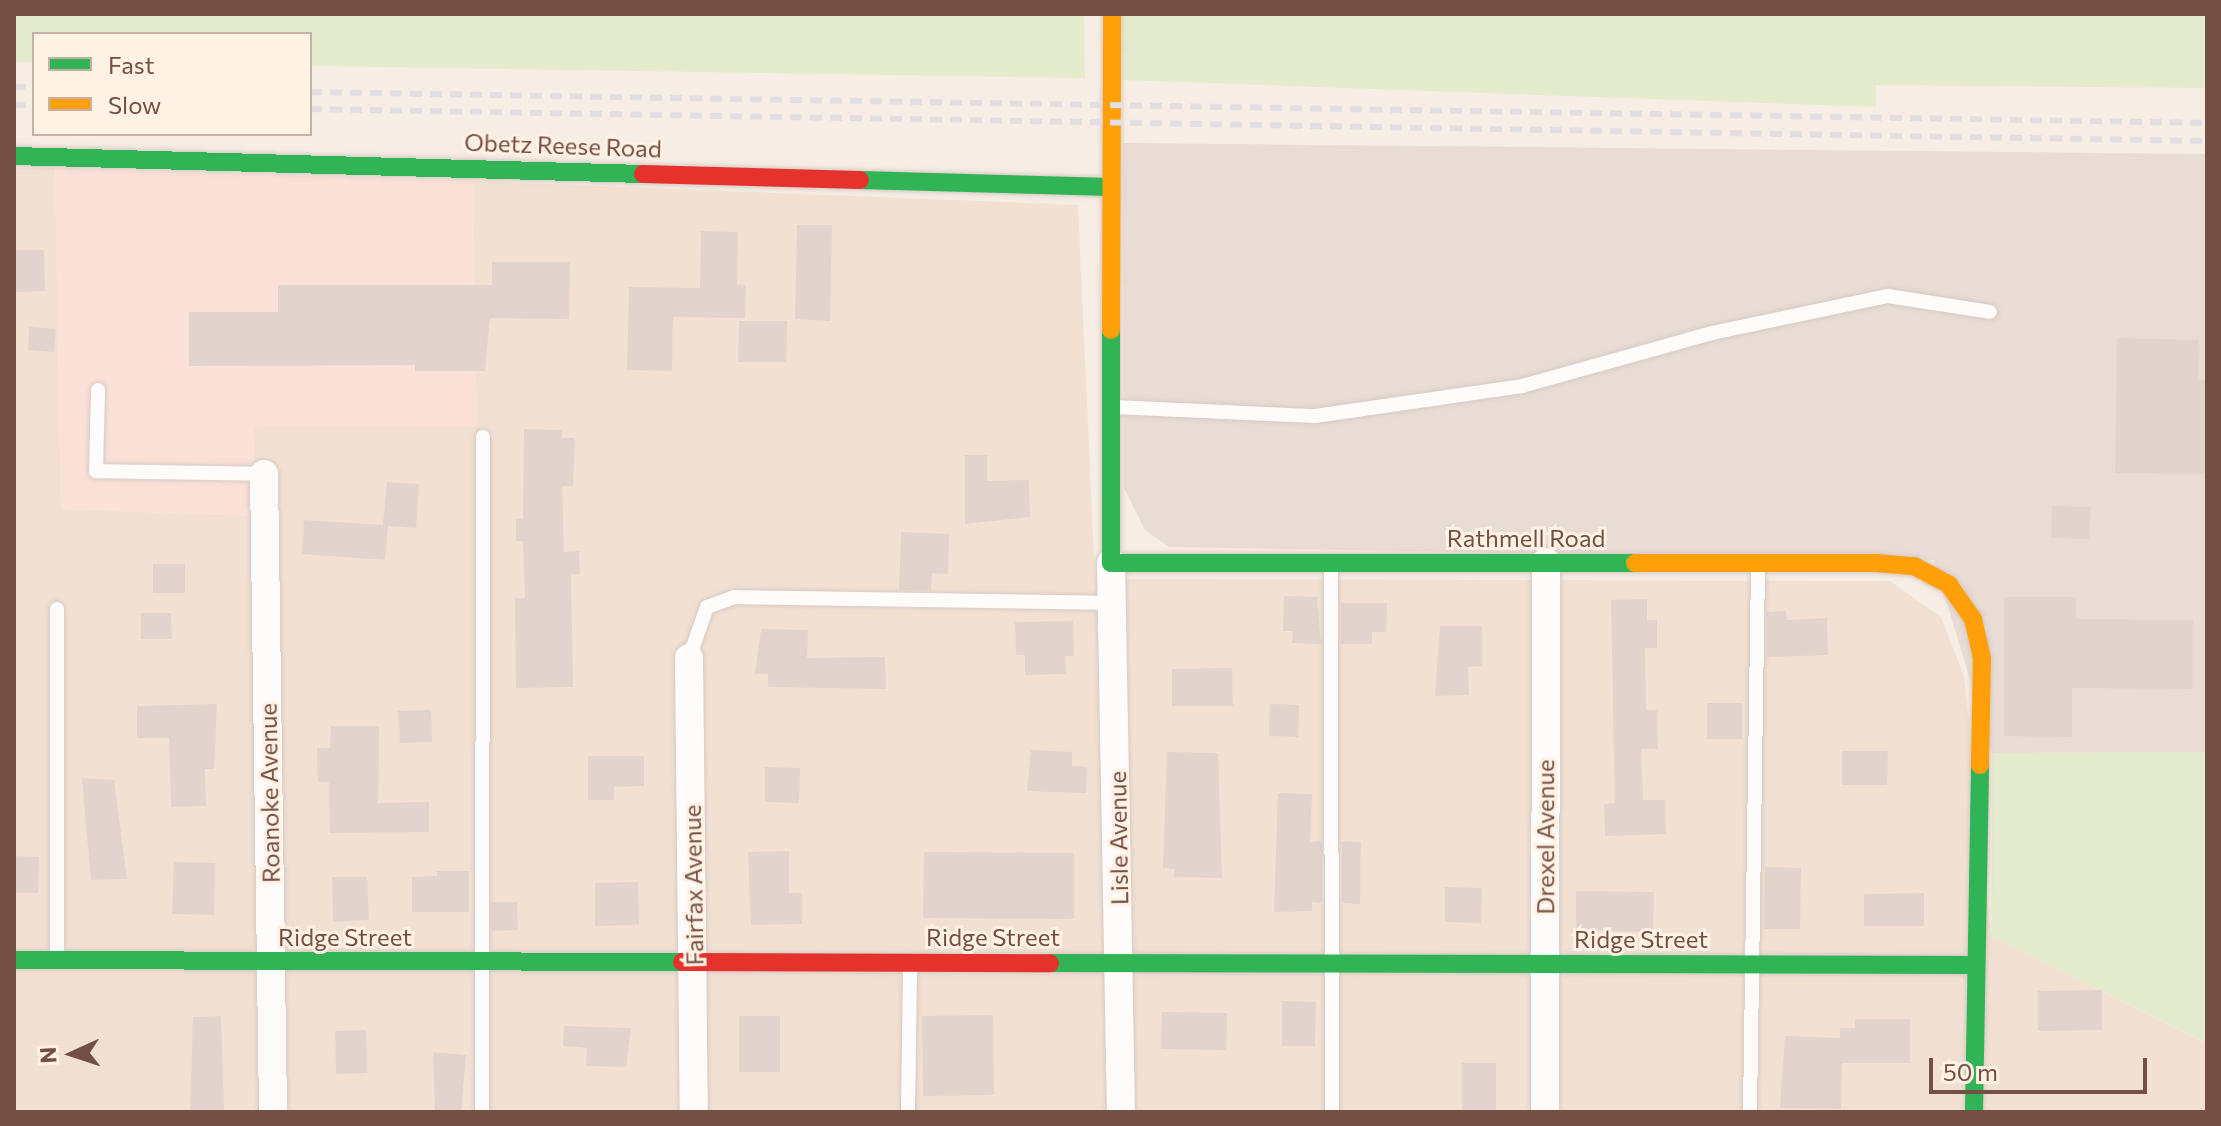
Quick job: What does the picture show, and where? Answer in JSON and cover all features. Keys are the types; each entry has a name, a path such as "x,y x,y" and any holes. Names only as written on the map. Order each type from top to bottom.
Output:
{"street":[{"path":"1111,563 1112,14"},
{"name":"Obetz Reese Road","path":"14,156 1110,187"},
{"name":"Roanoke Avenue","path":"264,474 273,1112"},
{"name":"Drexel Avenue","path":"1545,1112 1546,562"},
{"name":"Rathmell Road","path":"1111,563 1758,562 1914,566 1949,585 1973,619 1982,658 1972,965 1974,1112"},
{"name":"Lisle Avenue","path":"1111,563 1121,961 1121,1112"},
{"name":"Fairfax Avenue","path":"689,658 695,960 694,1112"},
{"name":"Ridge Street","path":"14,960 1972,965"}],"lane":[{"path":"1110,407 1315,416 1522,386 1712,333 1888,296 1990,312"},
{"path":"98,390 96,471 264,474"},
{"path":"482,1112 479,960 483,437"},
{"path":"1331,562 1332,1112"},
{"path":"1750,1112 1758,562"},
{"path":"689,658 707,607 734,597 1112,603"},
{"path":"57,609 57,960"},
{"path":"908,1112 910,961"}],"shaded area":[{"path":"1123,143 2207,154 2207,752 1992,753 1934,560 1169,547 1145,530 1124,488"},
{"path":"14,168 55,168 61,509 253,516 254,426 473,181 1078,205 1095,579 1890,581 1941,617 1964,676 1991,936 2203,1042 2207,1023 2207,1112 14,1112"},
{"path":"55,168 473,181 477,427 254,426 253,516 61,509"}],"green space":[{"path":"14,14 1084,14 1085,78 312,66 312,32 32,32 32,62 14,62"},
{"path":"1123,14 2207,14 2207,88 1876,85 1876,107 1123,80"},
{"path":"2207,752 2207,1023 2204,1042 1991,936 1992,753"}],"building":[{"path":"797,225 832,225 830,321 795,319"},
{"path":"701,231 738,232 737,285 746,285 745,318 673,317 672,371 627,370 629,287 700,288"},
{"path":"14,250 44,250 45,291 14,292"},
{"path":"492,262 570,262 569,319 490,318 485,371 415,371 415,365 189,366 189,312 278,312 278,285 492,285"},
{"path":"739,321 787,321 786,362 738,362"},
{"path":"29,327 56,329 54,352 28,350"},
{"path":"2117,338 2199,340 2198,380 2207,380 2207,474 2115,473"},
{"path":"524,429 562,430 562,438 575,438 573,486 562,486 564,552 579,551 580,574 571,574 573,687 516,688 515,598 525,598 523,541 516,541 516,519 523,518"},
{"path":"965,455 987,455 987,481 1029,480 1030,517 965,524"},
{"path":"387,482 419,484 416,528 388,526 385,560 302,554 304,520 383,525"},
{"path":"2052,506 2091,507 2089,539 2051,538"},
{"path":"901,532 949,534 948,574 932,573 931,590 899,590"},
{"path":"153,564 185,564 185,593 153,593"},
{"path":"1284,596 1317,597 1321,644 1292,643 1293,631 1283,631"},
{"path":"2004,597 2076,597 2076,619 2193,620 2193,689 2072,688 2072,737 2004,736"},
{"path":"1647,599 1647,620 1657,620 1657,648 1645,648 1646,710 1657,710 1658,749 1641,749 1643,800 1665,800 1666,834 1605,836 1604,804 1615,803 1611,600"},
{"path":"1341,603 1387,603 1386,632 1372,632 1372,644 1341,644"},
{"path":"1786,611 1787,620 1827,618 1828,655 1767,657 1767,612"},
{"path":"141,613 171,613 172,639 141,639"},
{"path":"1073,621 1074,656 1065,656 1066,674 1025,675 1025,655 1016,655 1015,622"},
{"path":"1440,626 1482,626 1482,666 1468,667 1469,695 1435,696"},
{"path":"761,629 808,630 807,658 885,657 886,689 768,687 768,674 755,674"},
{"path":"1232,668 1233,706 1172,706 1172,669"},
{"path":"1707,703 1742,703 1742,739 1707,739"},
{"path":"217,704 214,769 205,769 206,806 171,807 169,738 137,738 137,706"},
{"path":"1270,704 1299,705 1298,737 1269,736"},
{"path":"431,710 432,742 400,743 398,711"},
{"path":"331,726 379,726 378,803 429,802 429,832 330,833 329,782 318,782 317,748 330,748"},
{"path":"1031,750 1072,752 1072,766 1087,767 1086,793 1027,791"},
{"path":"1842,751 1888,751 1887,785 1842,785"},
{"path":"1167,752 1218,753 1222,878 1174,877 1174,869 1163,868"},
{"path":"588,756 644,756 644,786 614,787 614,800 588,800"},
{"path":"765,767 800,768 799,803 765,802"},
{"path":"82,778 114,780 127,879 91,880"},
{"path":"1278,793 1312,794 1310,842 1322,841 1322,903 1312,902 1312,911 1274,912"},
{"path":"1342,841 1361,842 1360,904 1342,903"},
{"path":"789,851 789,893 802,893 802,924 751,925 748,852"},
{"path":"924,852 1074,853 1074,919 923,918"},
{"path":"14,856 39,857 38,893 14,893"},
{"path":"174,862 215,863 214,915 172,914"},
{"path":"1765,867 1801,868 1800,929 1764,929"},
{"path":"437,871 469,871 469,912 412,912 412,877 437,876"},
{"path":"332,877 367,877 369,920 333,922"},
{"path":"638,882 639,925 595,926 595,883"},
{"path":"1445,887 1482,888 1481,923 1445,922"},
{"path":"1576,891 1654,892 1653,932 1576,930"},
{"path":"1924,893 1924,926 1864,926 1864,894"},
{"path":"492,902 517,902 518,930 492,931"},
{"path":"2102,990 2102,1030 2038,1031 2038,991"},
{"path":"1282,1001 1316,1002 1315,1046 1282,1046"},
{"path":"1162,1012 1227,1013 1226,1050 1161,1049"},
{"path":"993,1015 994,1095 923,1096 922,1016"},
{"path":"221,1016 224,1112 190,1112 193,1017"},
{"path":"739,1016 780,1016 780,1072 739,1072"},
{"path":"1855,1019 1910,1019 1910,1063 1842,1063 1841,1109 1780,1108 1785,1036 1840,1038 1840,1028 1855,1028"},
{"path":"564,1026 631,1028 626,1067 586,1066 587,1048 563,1046"},
{"path":"366,1030 367,1073 336,1074 335,1031"},
{"path":"433,1052 466,1055 461,1112 435,1112"},
{"path":"1462,1063 1496,1063 1496,1112 1462,1112"}],"railway":[{"path":"14,87 32,87"},
{"path":"312,92 2207,123"},
{"path":"14,105 32,105"},
{"path":"312,109 2207,141"}],"traffic: fast":[{"path":"14,156 643,174"},
{"path":"860,180 1110,187"},
{"path":"1111,330 1111,563 1635,563"},
{"path":"1974,1112 1980,765"},
{"path":"14,960 682,962"},
{"path":"1050,963 1972,965"}],"traffic: slow":[{"path":"1111,330 1112,14"},
{"path":"1635,563 1876,563 1914,566 1949,585 1973,619 1982,658 1980,765"}],"traffic: jam":[{"path":"643,174 860,180"},
{"path":"682,962 1050,963"}]}
